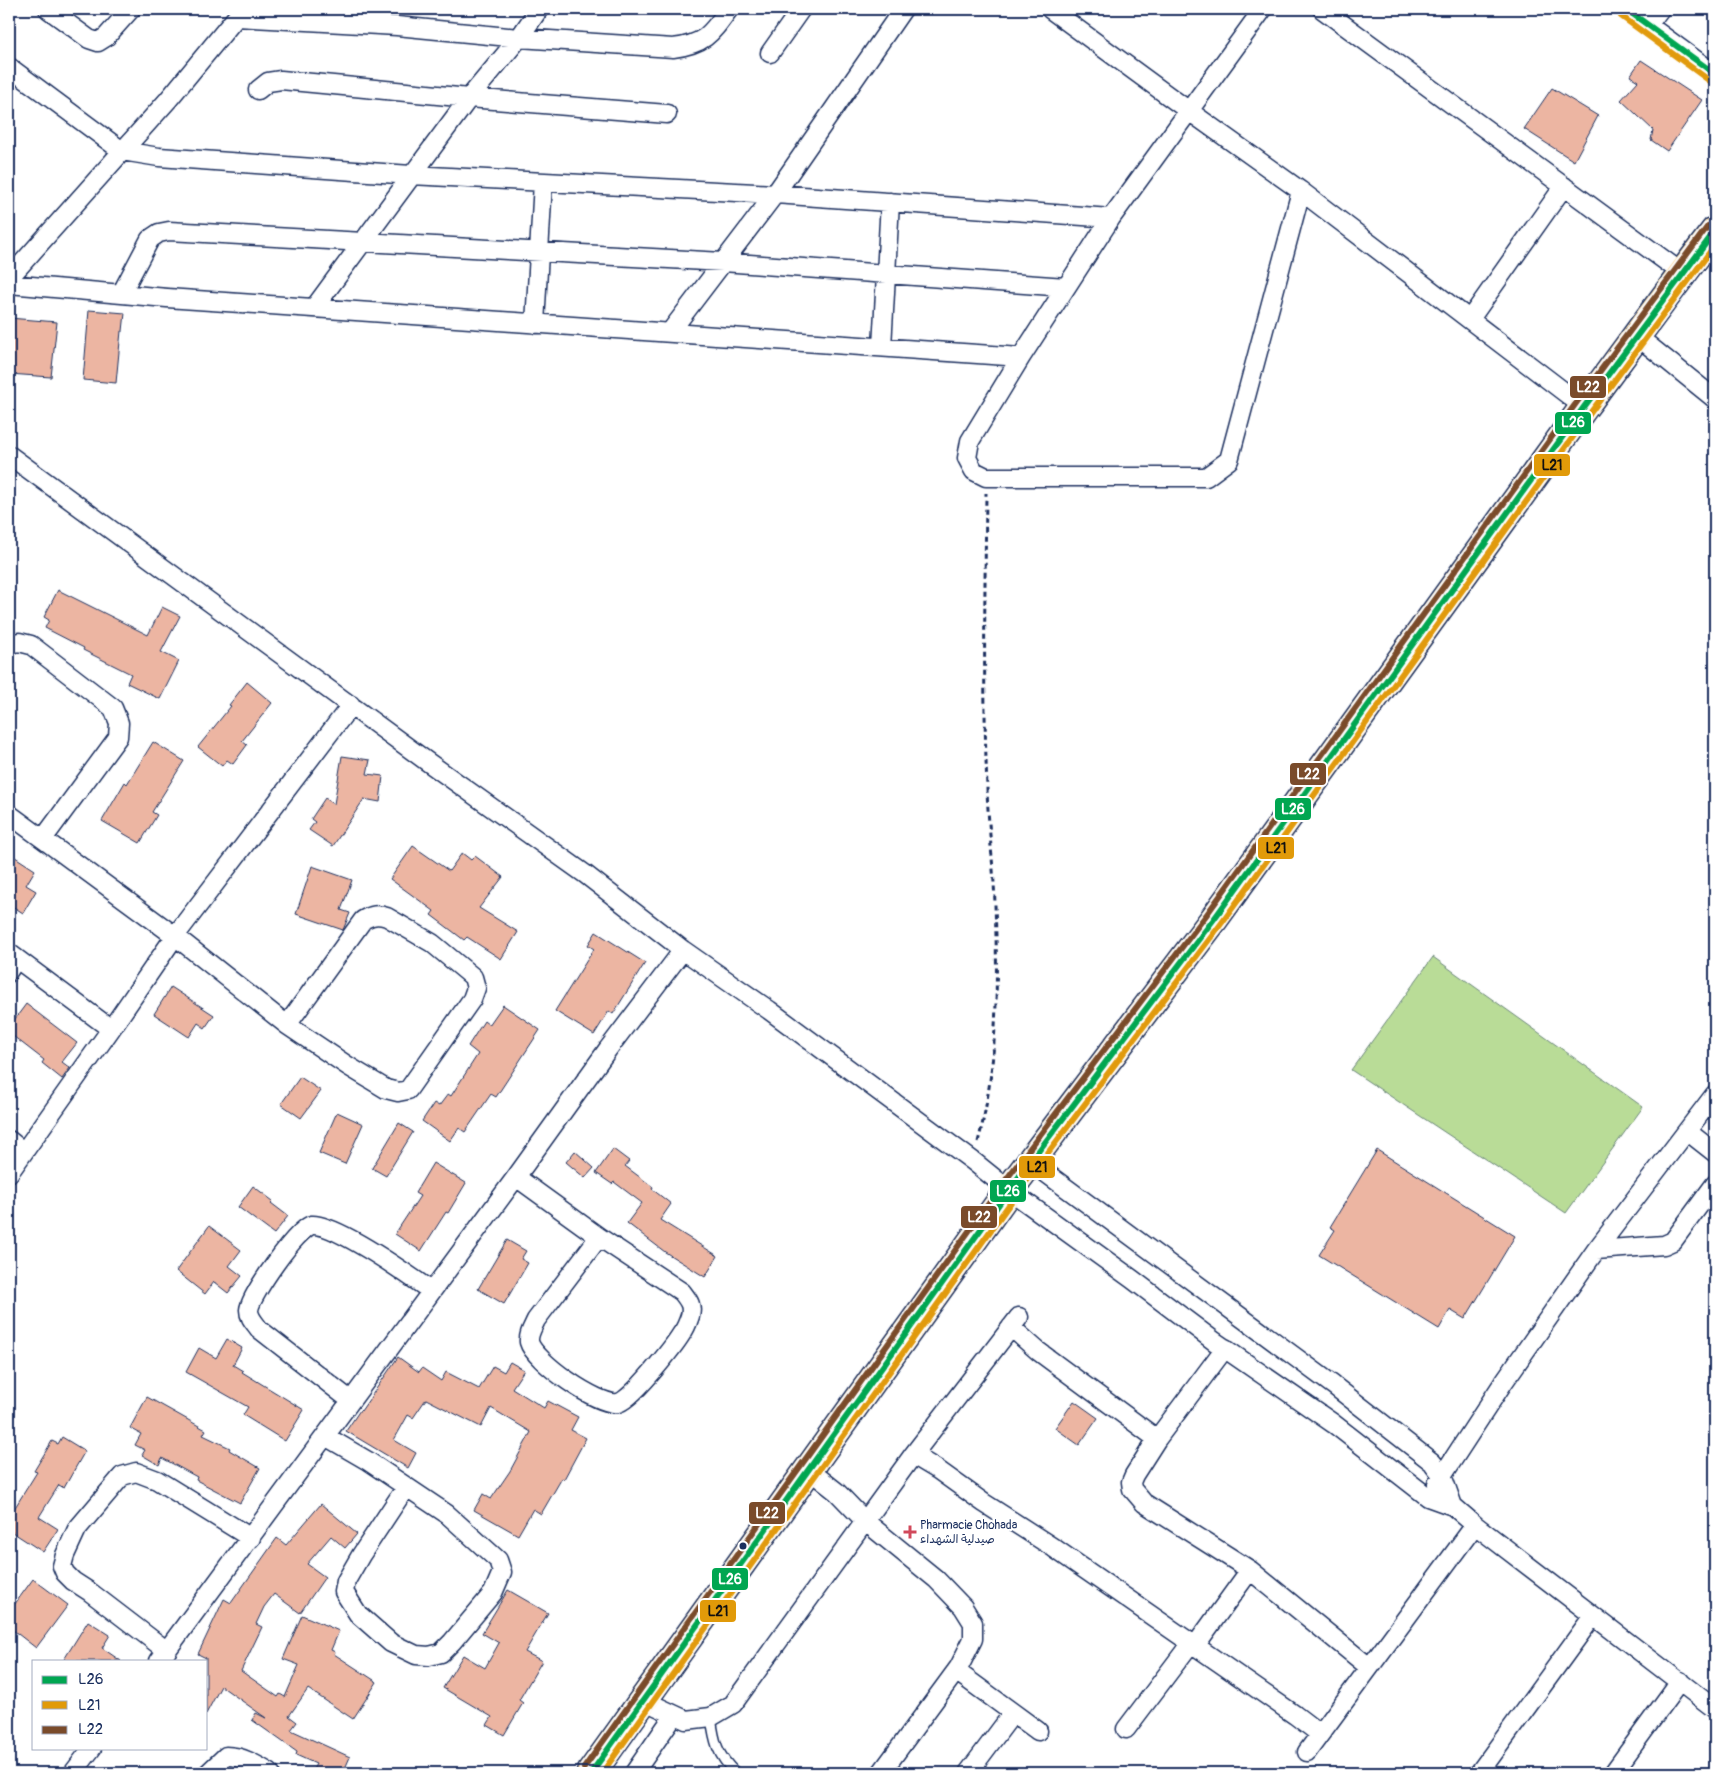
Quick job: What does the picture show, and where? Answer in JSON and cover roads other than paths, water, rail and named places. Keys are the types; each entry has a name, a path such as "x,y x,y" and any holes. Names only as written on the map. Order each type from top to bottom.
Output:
{"highway":[{"path":"591,1773 1008,1190 1214,919 1584,407 1715,231"}],"street":[{"path":"48,9 89,40 98,42 106,37 131,9"},
{"path":"314,308 411,175 469,98 519,38 539,9"},
{"path":"9,278 168,100 240,13 519,38 673,48 692,46 706,38 729,9"},
{"path":"770,53 801,9"},
{"path":"670,332 775,194 903,9"},
{"path":"1050,9 1301,191 1584,407"},
{"path":"1262,9 1110,218 1021,357 970,441 967,458 974,471 986,477 1206,476 1229,460 1301,191"},
{"path":"1322,9 1682,273"},
{"path":"1626,9 1715,74"},
{"path":"1648,24 1660,9"},
{"path":"1683,51 1715,64"},
{"path":"9,66 122,151 159,157 411,175 775,194 1110,218"},
{"path":"258,90 268,82 281,80 667,114"},
{"path":"536,324 543,182"},
{"path":"1470,319 1564,186"},
{"path":"882,347 890,202"},
{"path":"121,294 150,239 159,233 169,231 723,262 1066,287"},
{"path":"9,284 314,308 1021,357"},
{"path":"1637,336 1715,399"},
{"path":"9,455 425,760 585,874 683,950 769,1010 973,1161 1008,1190 1224,1348 1334,1424 1428,1497 1453,1506 1475,1525 1715,1709"},
{"path":"9,644 19,642 31,645 113,708 119,723 118,737 42,839"},
{"path":"9,1173 175,936 351,705"},
{"path":"9,814 175,936 287,1025 355,1071 386,1089 398,1092 408,1090 472,999 476,988 473,977 432,943 387,917 379,914 372,915 362,920 287,1025"},
{"path":"251,1538 157,1480 136,1472 122,1476 77,1529 62,1566 72,1581 90,1592 163,1656 251,1538 350,1400 516,1177 608,1049 683,950"},
{"path":"15,957 111,1029"},
{"path":"1428,1497 1503,1383 1596,1250 1715,1094"},
{"path":"1686,1131 1715,1152"},
{"path":"9,1140 24,1152"},
{"path":"1031,1162 1333,1385 1432,1462 1442,1476 1453,1506"},
{"path":"516,1177 599,1237 682,1292 691,1303 690,1314 683,1333 634,1394 621,1403 610,1403 596,1398 569,1382 532,1349 529,1341 530,1332 536,1320 599,1237"},
{"path":"1596,1250 1664,1245 1673,1241 1715,1184"},
{"path":"350,1400 260,1329 251,1319 249,1312 250,1304 292,1241 304,1229 312,1225 335,1231 383,1259 431,1291"},
{"path":"643,1700 686,1720 711,1717 733,1704 913,1455 1015,1322 1038,1351 1157,1439"},
{"path":"1224,1348 1157,1439 1134,1475 1131,1482 1132,1489 1144,1503 1250,1570 1369,1667"},
{"path":"324,1436 368,1461 447,1514 498,1560 502,1572 494,1593 441,1653 429,1656 416,1655 391,1643 358,1614 344,1592 346,1582 361,1555 406,1487"},
{"path":"913,1455 1054,1548 1320,1734"},
{"path":"808,1469 837,1492 866,1522 936,1579 963,1607 973,1623 973,1639 956,1671 881,1773"},
{"path":"1306,1752 1475,1525"},
{"path":"1126,1729 1250,1570"},
{"path":"1479,1773 1593,1616"},
{"path":"956,1671 1038,1731"},
{"path":"1613,1773 1680,1681"},
{"path":"968,1773 1013,1713"},
{"path":"634,1773 674,1715"},
{"path":"73,1773 90,1750"},
{"path":"208,1773 226,1756 235,1756 270,1773"}],"lane":[{"path":"9,978 15,957"},
{"path":"711,1717 715,1743 729,1767 736,1773"}],"place":[{"name":"Pharmacie Chohada صيدلية الشهداء","path":"910,1532"}]}
